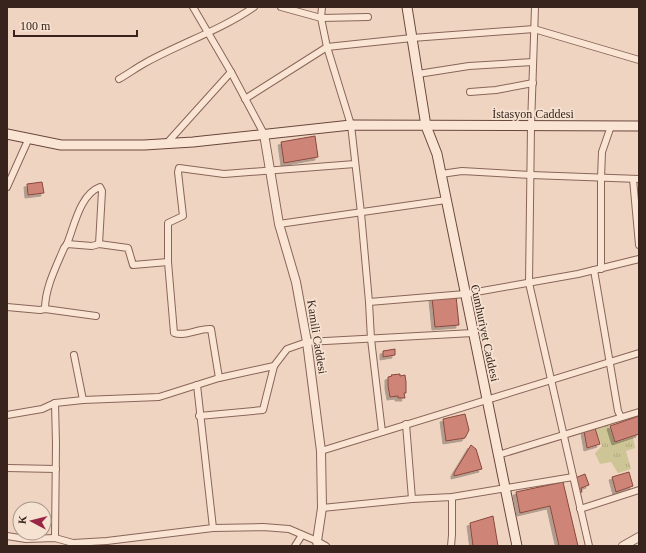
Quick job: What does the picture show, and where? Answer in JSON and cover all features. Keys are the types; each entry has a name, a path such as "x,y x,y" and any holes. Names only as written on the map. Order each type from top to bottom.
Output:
{"main road":[{"name":"Cumhuriyet Caddesi","path":"408,7 426,126 437,154 517,546"},
{"name":"İstasyon Caddesi","path":"7,134 61,145 167,143 350,126 639,126"}],"street":[{"path":"193,7 231,72 264,134"},
{"path":"119,79 145,63 208,33 254,7"},
{"path":"281,7 321,18 368,17"},
{"path":"322,7 321,18 327,47 350,126 361,213 371,339 382,432"},
{"path":"535,7 531,126 529,283 589,546"},
{"path":"245,99 327,47 412,38 534,30 639,60"},
{"path":"418,74 469,66 533,62"},
{"path":"167,143 231,72"},
{"path":"470,92 496,90 533,83"},
{"path":"611,126 602,152 597,269 618,411 621,417"},
{"name":"Kamili Caddesi","path":"264,134 279,224 296,282 307,342 322,451 322,508 318,544"},
{"path":"7,187 29,138"},
{"path":"219,378 211,329 204,328 179,334 174,333 168,262 168,223 183,216 178,172 179,168 224,174 355,164"},
{"path":"441,174 462,171 636,179 639,245"},
{"path":"45,309 45,301 52,278 67,244 82,203 95,188 100,187 102,192 100,244"},
{"path":"279,224 446,200"},
{"path":"67,244 92,246 100,244 128,248 133,265 168,262"},
{"path":"369,302 465,294 529,283 639,259"},
{"path":"7,307 40,310 45,309 96,316"},
{"path":"200,416 263,410 274,366 287,349 307,342 473,333"},
{"path":"322,451 639,352"},
{"path":"74,355 83,400"},
{"path":"7,415 42,409 56,404 83,400 159,397 219,378 274,366"},
{"path":"197,385 213,528"},
{"path":"55,538 56,404"},
{"path":"498,456 639,412"},
{"path":"406,424 412,499"},
{"path":"7,468 56,469"},
{"path":"322,508 412,499 452,497 573,477"},
{"path":"580,509 639,490"},
{"path":"451,546 452,497"},
{"path":"7,536 26,543 55,538 74,543 107,541 213,528 263,527 289,529 318,544 326,546"},
{"path":"295,546 302,535"},
{"path":"622,546 639,537"}],"green space":[{"path":"610,422 609,427 615,443 633,437 635,448 626,451 631,469 618,473 611,462 600,464 595,453 602,446 595,428"}],"building":[{"path":"315,136 318,157 284,163 281,142"},
{"path":"42,182 44,193 28,195 27,184"},
{"path":"456,296 459,325 435,327 432,298"},
{"path":"395,349 395,355 383,357 383,351"},
{"path":"400,374 400,376 405,375 405,398 398,398 398,396 390,397 388,377 392,376 391,375"},
{"path":"465,414 469,430 465,438 446,441 443,419"},
{"path":"639,416 639,434 615,442 610,426"},
{"path":"595,428 600,444 587,448 584,431"},
{"path":"471,445 476,449 482,469 454,476 454,473"},
{"path":"629,472 633,486 616,492 612,477"},
{"path":"585,474 589,485 581,488 582,492 578,493 575,478"},
{"path":"563,482 578,546 559,546 550,506 520,513 516,492"},
{"path":"493,516 498,546 473,546 470,523"}]}
